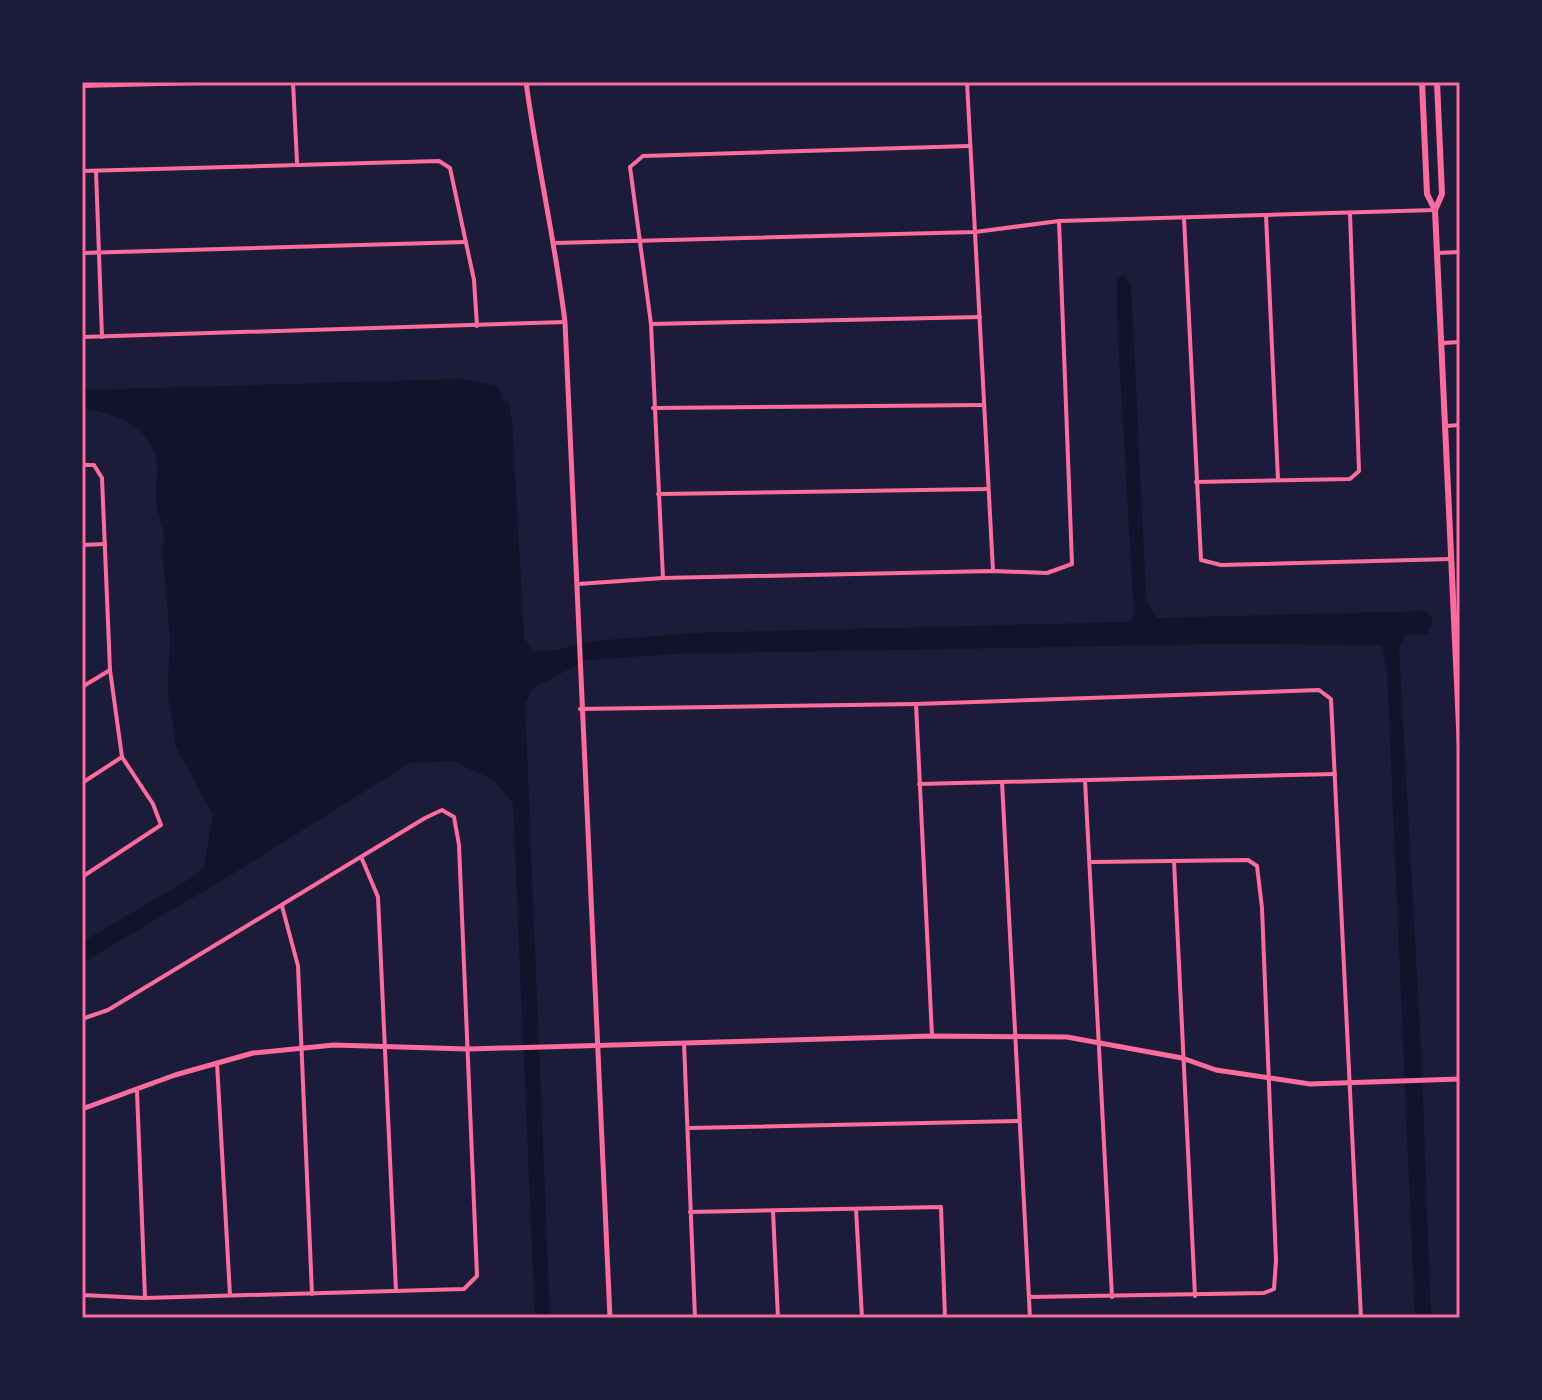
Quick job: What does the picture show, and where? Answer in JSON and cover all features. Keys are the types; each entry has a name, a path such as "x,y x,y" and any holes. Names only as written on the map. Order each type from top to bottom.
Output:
{"main road":[{"path":"1422,82 1427,194 1435,210 1451,559 1456,600 1460,748"},
{"path":"1435,210 1442,194 1437,82"}],"street":[{"path":"82,86 237,82"},
{"path":"293,82 297,162"},
{"path":"523,82 555,243 565,322 578,665 610,1318"},
{"path":"967,82 986,489 993,571"},
{"path":"663,578 651,324 630,167 643,156 969,146"},
{"path":"82,171 297,162 439,161 450,168 466,242 477,326"},
{"path":"96,170 102,337"},
{"path":"555,243 975,232 1059,221 1435,210"},
{"path":"1196,482 1350,479 1359,471 1350,213"},
{"path":"1266,215 1278,480"},
{"path":"1184,218 1201,560 1221,565 1451,559"},
{"path":"575,584 663,578 993,571 1047,573 1072,564 1059,221"},
{"path":"82,253 466,242"},
{"path":"1437,253 1460,252"},
{"path":"651,324 980,317"},
{"path":"82,337 565,322"},
{"path":"1441,343 1460,342"},
{"path":"653,408 983,405"},
{"path":"1445,426 1460,425"},
{"path":"82,465 94,465 102,478 110,670 122,757 153,804 161,825 82,877"},
{"path":"658,494 986,489"},
{"path":"82,545 105,544"},
{"path":"82,687 110,670"},
{"path":"580,709 916,704 1319,690 1331,699 1361,1318"},
{"path":"916,704 932,1036"},
{"path":"82,783 122,757"},
{"path":"919,784 1335,774"},
{"path":"1085,780 1092,862 1112,1297"},
{"path":"1002,782 1030,1318"},
{"path":"82,1019 108,1010 362,859 425,818 442,810 454,817 459,845 477,1276 464,1289 145,1298 82,1295"},
{"path":"362,859 378,897 396,1291"},
{"path":"1029,1297 1195,1296 1264,1293 1274,1289 1276,1261 1262,908 1257,866 1248,860 1092,862"},
{"path":"1174,861 1195,1296"},
{"path":"282,906 298,966 312,1294"},
{"path":"82,1109 175,1075 253,1053 334,1045 383,1049 468,1049 1014,1036 1099,1042 1182,1058 1216,1070 1310,1084 1460,1079"},
{"path":"684,1043 695,1318"},
{"path":"217,1063 230,1295"},
{"path":"137,1091 145,1298"},
{"path":"688,1128 1019,1121"},
{"path":"690,1212 941,1207 945,1318"},
{"path":"856,1208 862,1318"},
{"path":"773,1211 778,1318"}],"shaded area":[{"path":"1123,275 1131,284 1146,599 1156,618 1426,611 1433,620 1428,634 1405,635 1399,650 1421,1049 1431,1318 1415,1318 1387,670 1381,645 1215,644 672,654 586,660 532,689 525,705 550,1318 535,1318 513,803 494,780 452,761 410,763 231,875 82,963 82,942 193,877 204,866 213,815 176,747 168,693 170,635 162,550 164,537 156,502 157,464 153,450 148,439 130,423 82,408 82,390 461,379 498,386 503,402 508,401 512,420 524,638 533,651 551,651 595,641 693,633 1130,622 1134,615 1117,318 1117,279"}]}
